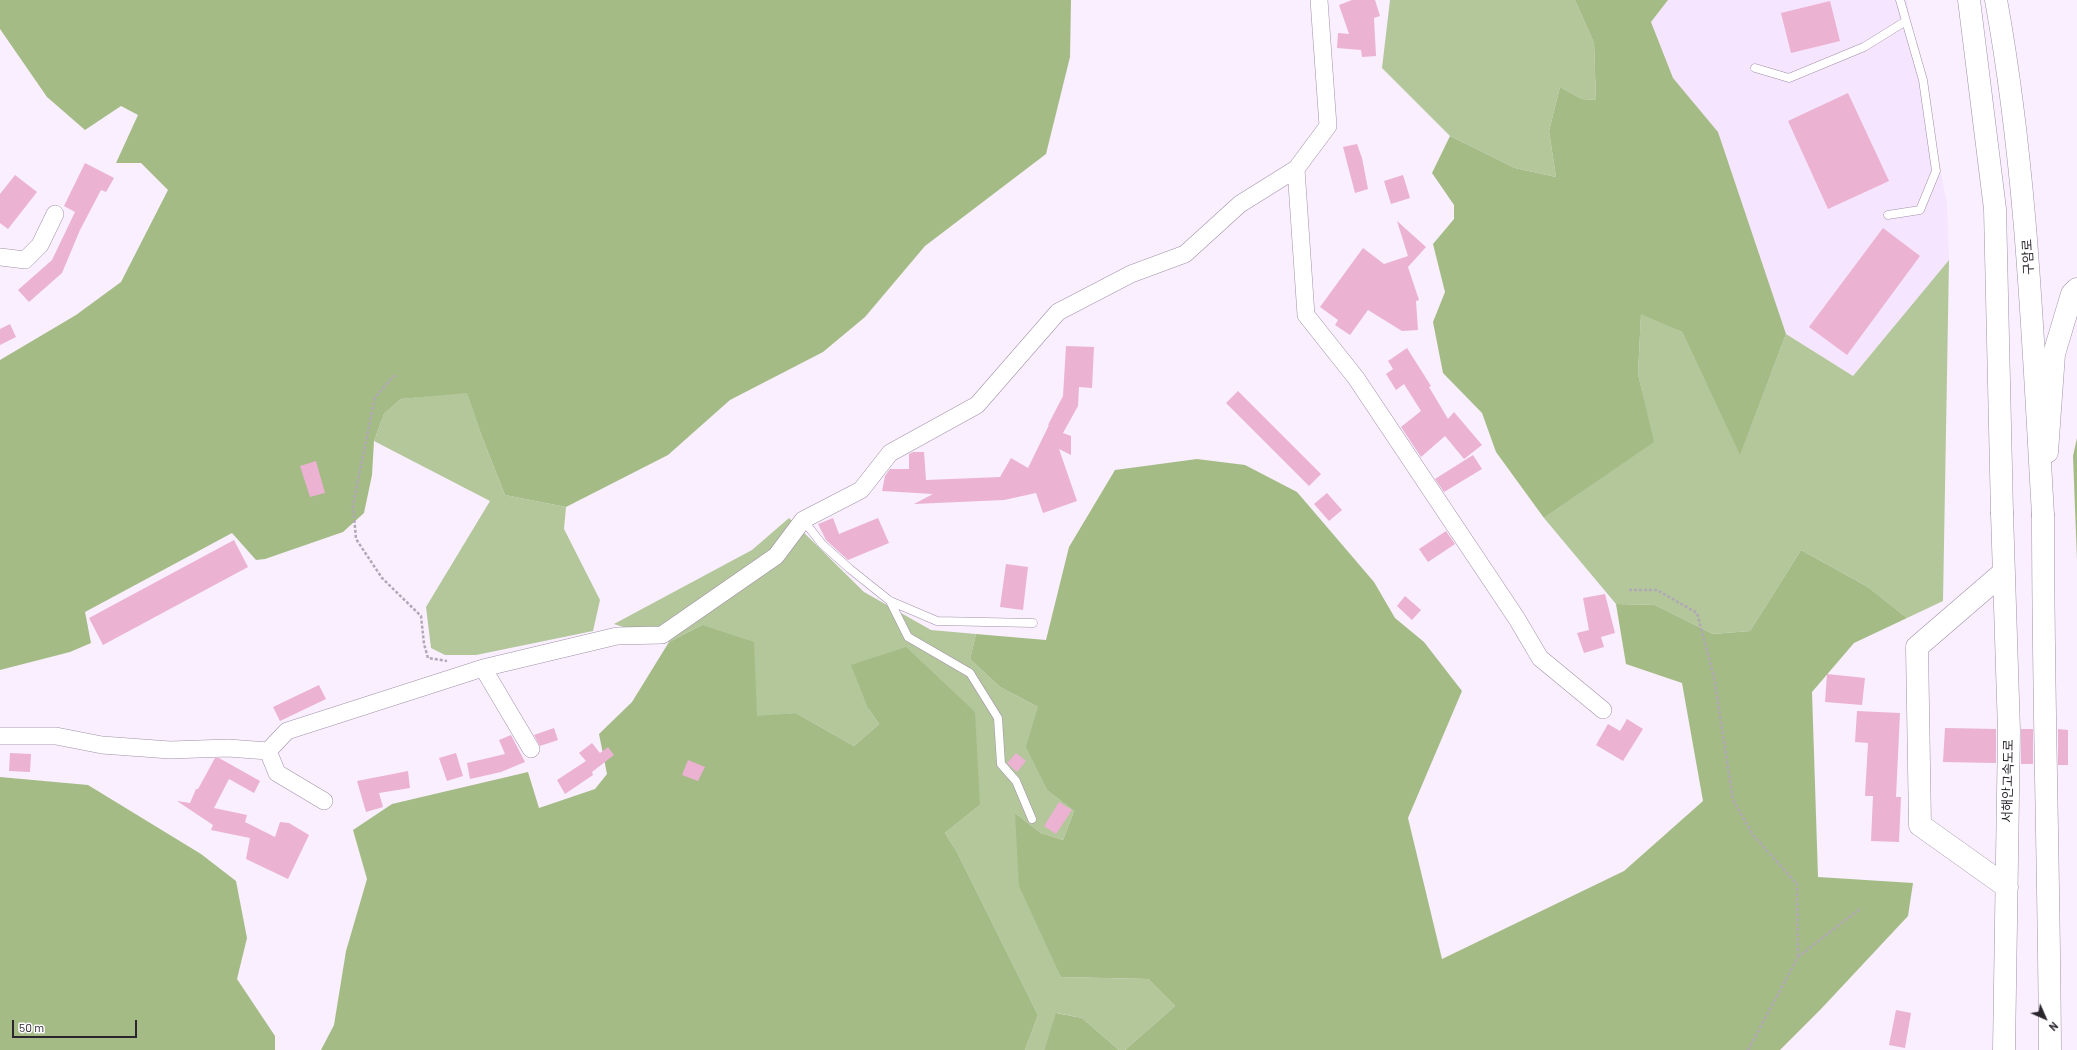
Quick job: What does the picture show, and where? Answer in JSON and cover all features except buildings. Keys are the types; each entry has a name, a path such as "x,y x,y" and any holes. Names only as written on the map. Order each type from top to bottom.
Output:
{"main road":[{"name":"서해안고속도로","path":"1968,0 1995,209 2009,731 2002,1047"},
{"name":"구암로","path":"1996,0 2006,53 2027,231 2043,515"},
{"path":"2050,1050 2049,917 2043,676 2043,515 2054,354 2072,294 2077,289"},
{"path":"2004,572 1917,647 1920,825 2006,887"}],"street":[{"path":"0,736 56,736 102,745 170,750 228,748 268,751 287,732 483,668 617,636 662,635 776,556 803,520 861,490 890,453 977,405 1058,312 1131,274 1185,254 1240,204 1296,169 1328,126 1319,0"},
{"path":"1296,169 1306,315 1356,378 1517,619 1540,658 1603,710"},
{"path":"0,257 25,260 40,245 55,214"},
{"path":"483,668 531,749"},
{"path":"268,751 277,773 324,801"}],"lane":[{"path":"1888,215 1920,210 1936,171 1923,80 1900,0"},
{"path":"1755,68 1789,78 1864,47 1906,21"},
{"path":"803,520 822,544 890,601 937,621 1034,623"},
{"path":"890,601 908,637 970,673 998,718 1002,764 1016,781 1032,819"}],"path":[{"path":"395,375 375,397 353,505 356,539 382,578 421,616 424,644 428,658 452,662"},
{"path":"1629,590 1657,590 1697,613 1714,677 1733,800 1753,835 1797,884 1798,957"},
{"path":"1748,1050 1798,957 1861,908"}],"shaded area":[{"path":"1668,0 1907,0 1947,204 1949,260 1853,376 1786,334 1718,132 1673,78 1651,22"}],"green space":[{"path":"0,0 1071,0 1070,57 1046,154 925,246 865,317 823,352 730,400 668,455 566,507 505,495 482,437 467,393 401,399 384,414 374,441 372,475 364,513 343,532 265,559 256,560 232,533 85,612 91,643 70,652 0,670 0,360 76,315 121,282 168,190 141,163 116,163 138,115 121,106 85,130 47,97 0,29"},
{"path":"1390,0 1575,0 1594,43 1596,100 1582,99 1560,87 1549,131 1556,177 1515,168 1450,136 1382,68"},
{"path":"1575,0 1668,0 1651,22 1673,78 1718,132 1786,334 1740,455 1682,332 1641,314 1638,374 1654,442 1544,518 1496,452 1482,413 1443,373 1433,322 1445,292 1433,244 1454,219 1454,205 1432,173 1450,136 1515,168 1556,177 1549,131 1560,87 1582,99 1596,100 1594,43"},
{"path":"1949,260 1943,601 1907,618 1868,587 1801,550 1750,631 1713,634 1655,605 1616,604 1544,518 1653,442 1638,374 1641,313 1682,332 1740,454 1786,334 1853,376"},
{"path":"467,392 482,437 505,495 566,507 564,529 600,600 593,631 476,655 445,655 431,648 426,607 490,501 374,441 384,414 401,399"},
{"path":"2077,438 2077,560 2073,456"},
{"path":"1197,459 1245,465 1297,492 1374,582 1395,618 1424,642 1462,691 1408,818 1442,959 1624,871 1703,801 1682,683 1626,664 1616,604 1655,605 1713,634 1750,631 1801,550 1868,587 1907,618 1854,643 1812,692 1818,877 1913,883 1908,916 1821,1009 1780,1050 1125,1050 1175,1006 1148,979 1061,977 1019,886 1015,813 1041,833 1063,840 1074,811 1048,791 1026,747 1038,707 1000,687 970,659 976,634 1046,640 1069,547 1115,470"},
{"path":"789,518 864,592 931,630 976,634 970,659 1000,687 1038,707 1048,791 1074,811 1063,840 1041,833 1015,813 1061,977 1148,979 1175,1006 1125,1050 1119,1050 1082,1018 1057,1013 1044,1050 1025,1050 1038,1015 957,852 945,833 980,805 868,708 879,724 854,746 796,713 756,717 702,625 669,642 614,624 752,550"},
{"path":"702,625 754,642 757,716 796,713 854,746 879,724 868,708 851,665 906,647 975,712 980,805 945,833 957,852 1038,1015 1025,1050 321,1050 334,1025 346,951 367,879 353,830 392,804 528,772 539,808 595,789 607,774 599,734 632,702 669,642"},
{"path":"0,777 88,785 201,854 236,881 247,938 237,979 275,1036 275,1050 0,1050"},
{"path":"1056,1013 1082,1018 1119,1050 1044,1050"}]}
